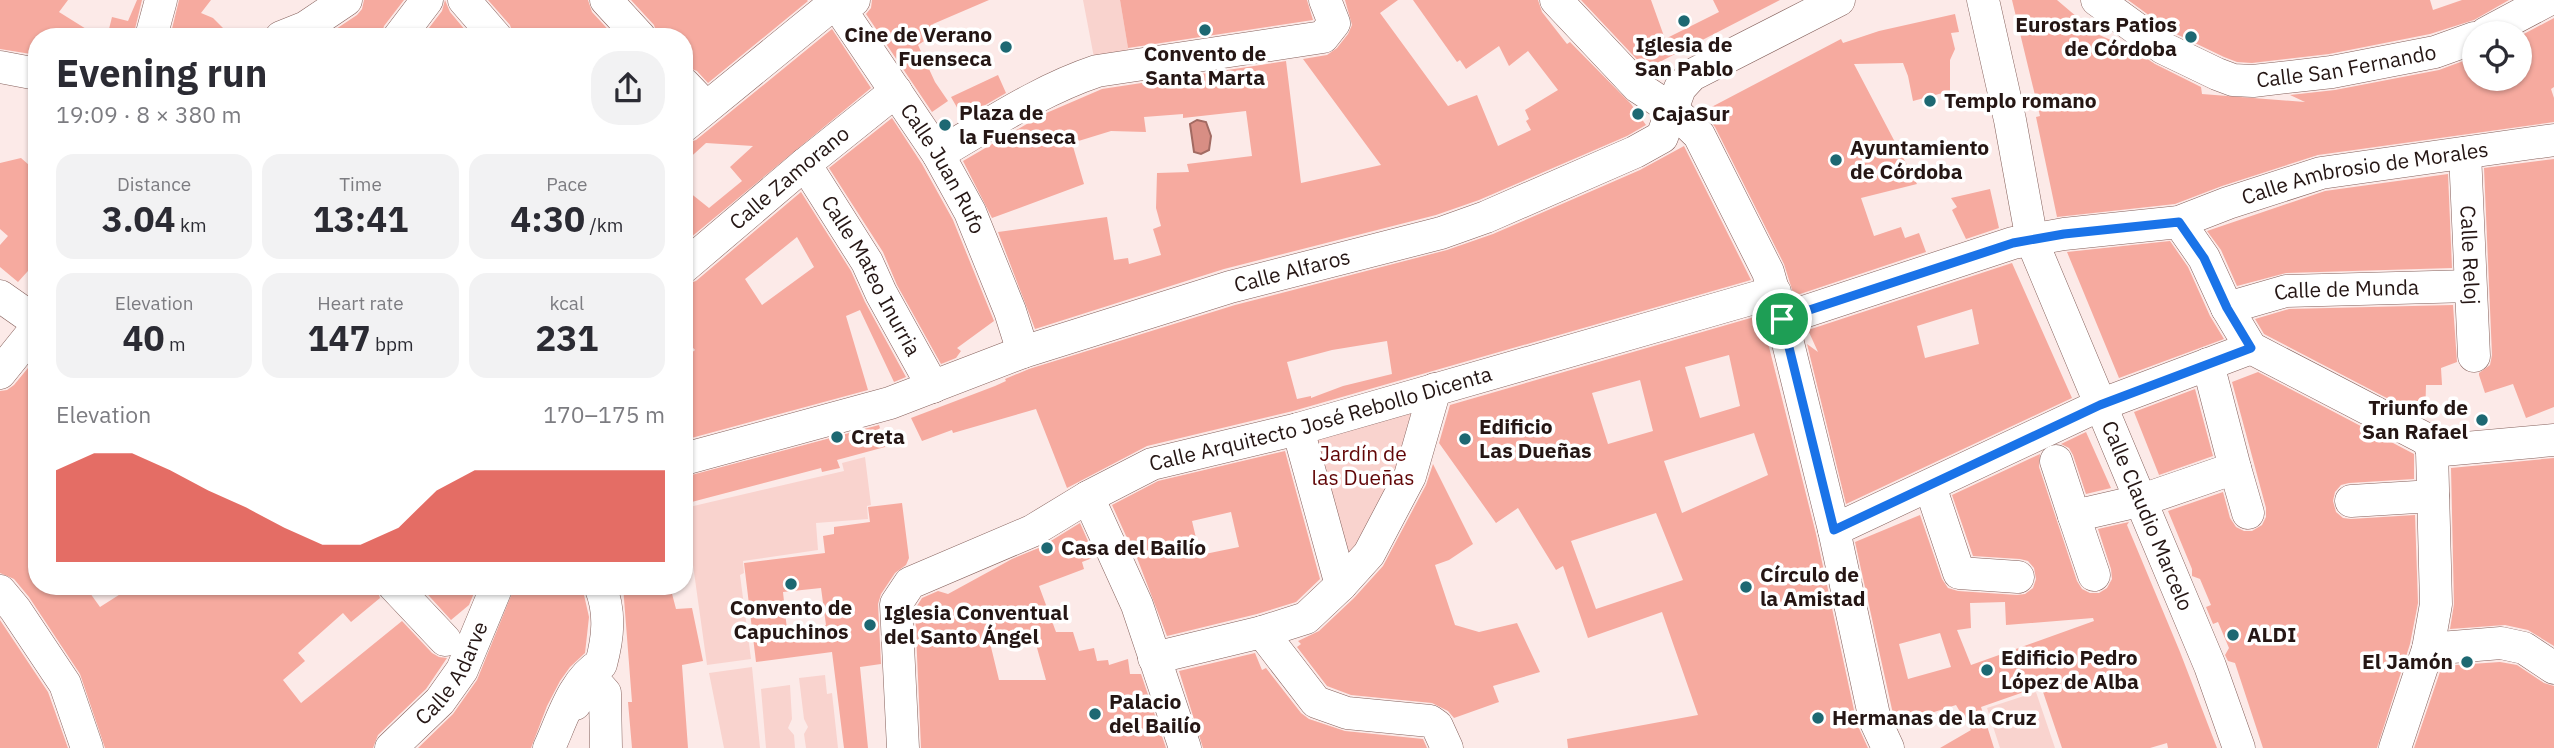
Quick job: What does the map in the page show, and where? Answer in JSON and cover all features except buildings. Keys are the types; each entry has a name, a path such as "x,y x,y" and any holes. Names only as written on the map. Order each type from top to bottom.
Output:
{"street":[{"path":"153,28 161,0"},
{"path":"304,28 346,0"},
{"path":"406,28 427,0"},
{"path":"464,0 488,28"},
{"path":"606,0 632,28"},
{"path":"695,117 841,0"},
{"name":"Calle Juan Rufo","path":"841,0 896,92 938,154 970,212 1010,311 1023,352"},
{"path":"938,154 1068,81 1097,71 1136,63 1323,37 1334,23 1325,0"},
{"path":"1556,0 1638,87 1673,110 1699,135 1753,257 1778,306 1834,530 1875,720 1888,748"},
{"name":"Calle Alfaros","path":"693,457 890,403 1023,352 1230,287 1441,233 1486,217 1629,155 1662,137 1680,88 1692,75 1839,0"},
{"name":"Calle Claudio Marcelo","path":"1983,0 2010,120 2032,241 2210,666 2239,748"},
{"name":"Calle San Fernando","path":"2097,0 2163,48 2217,75 2233,80 2253,81 2332,72 2435,52 2462,42"},
{"path":"2508,21 2547,0"},
{"path":"0,67 28,72"},
{"name":"Calle Zamorano","path":"693,252 896,92"},
{"name":"Calle Ambrosio de Morales","path":"2032,241 2064,234 2179,222 2321,173 2554,140"},
{"name":"Calle Reloj","path":"2465,153 2474,356"},
{"name":"Calle Mateo Inurria","path":"805,164 867,262 933,387"},
{"path":"2179,222 2204,258 2227,308 2251,348 2430,446 2554,440"},
{"name":"Calle Arquitecto José Rebollo Dicenta","path":"903,748 896,604 910,583 1032,531 1088,497 1152,464 1298,429 1435,389 1778,306 2013,243 2032,241"},
{"name":"Calle de Munda","path":"2227,308 2286,290 2470,286"},
{"path":"0,296 28,317"},
{"path":"0,373 28,336"},
{"path":"1834,530 1930,486 2051,448 2100,405 2251,348"},
{"path":"2208,364 2248,513"},
{"path":"1154,658 1262,632 1306,618 1341,585 1369,554 1410,476 1435,389"},
{"path":"1298,429 1341,585"},
{"path":"2395,748 2428,649 2436,604 2430,446"},
{"path":"2051,448 2094,575"},
{"path":"2074,516 2139,501 2235,468"},
{"path":"1930,486 1959,573 2018,577"},
{"path":"2351,501 2433,496"},
{"path":"1088,497 1137,605 1185,748"},
{"path":"0,591 65,684 87,748"},
{"path":"403,595 456,650"},
{"name":"Calle Adarve","path":"391,748 440,701 462,670 456,650 491,595"},
{"path":"549,748 578,687 589,671 601,664 608,638 602,595"},
{"path":"1262,632 1316,702 1347,713 1430,721 1437,726 1447,748"},
{"path":"2428,649 2501,643 2524,648 2554,668"},
{"path":"601,664 609,673 612,748"},
{"path":"555,748 581,692 593,684 601,688 606,696 606,748"}],"green space":[{"path":"1083,0 1120,0 1130,60 1096,68"},
{"name":"Jardín de las Dueñas","path":"1414,409 1406,474 1343,569 1312,434"},
{"path":"865,457 871,505 867,506 868,519 816,523 818,550 743,561 744,573 740,575 751,659 707,665 693,565 693,506 844,471 842,463"},
{"path":"752,667 760,748 724,748 709,673"},
{"path":"825,675 827,694 832,693 838,748 806,748 804,734 808,727 804,719 799,678"},
{"path":"790,685 792,719 788,728 794,735 795,748 766,748 761,689"},
{"path":"2036,692 2055,748 2000,748 1987,708"}],"shaded area":[{"path":"1197,120 1206,122 1211,136 1209,150 1201,154 1194,152 1190,124"}],"place":[{"name":"Iglesia de San Pablo","path":"1684,21"},
{"name":"Convento de Santa Marta","path":"1205,30"},
{"name":"Eurostars Patios de Córdoba","path":"2191,37"},
{"name":"Cine de Verano Fuenseca","path":"1006,47"},
{"name":"Templo romano","path":"1930,101"},
{"name":"CajaSur","path":"1638,114"},
{"name":"Plaza de la Fuenseca","path":"945,125"},
{"name":"Ayuntamiento de Córdoba","path":"1836,160"},
{"name":"Triunfo de San Rafael","path":"2482,420"},
{"name":"Creta","path":"837,437"},
{"name":"Edificio Las Dueñas","path":"1465,439"},
{"name":"Casa del Bailío","path":"1047,548"},
{"name":"Convento de Capuchinos","path":"791,584"},
{"name":"Círculo de la Amistad","path":"1746,587"},
{"name":"Iglesia Conventual del Santo Ángel","path":"870,625"},
{"name":"ALDI","path":"2233,635"},
{"name":"El Jamón","path":"2467,662"},
{"name":"Edificio Pedro López de Alba","path":"1987,670"},
{"name":"Palacio del Bailío","path":"1095,714"},
{"name":"Hermanas de la Cruz","path":"1818,718"}],"route":[{"path":"2179,222 2204,258 2227,308 2251,348 2100,405 1834,530 1782,319 2013,243 2064,234 2179,222"}]}
